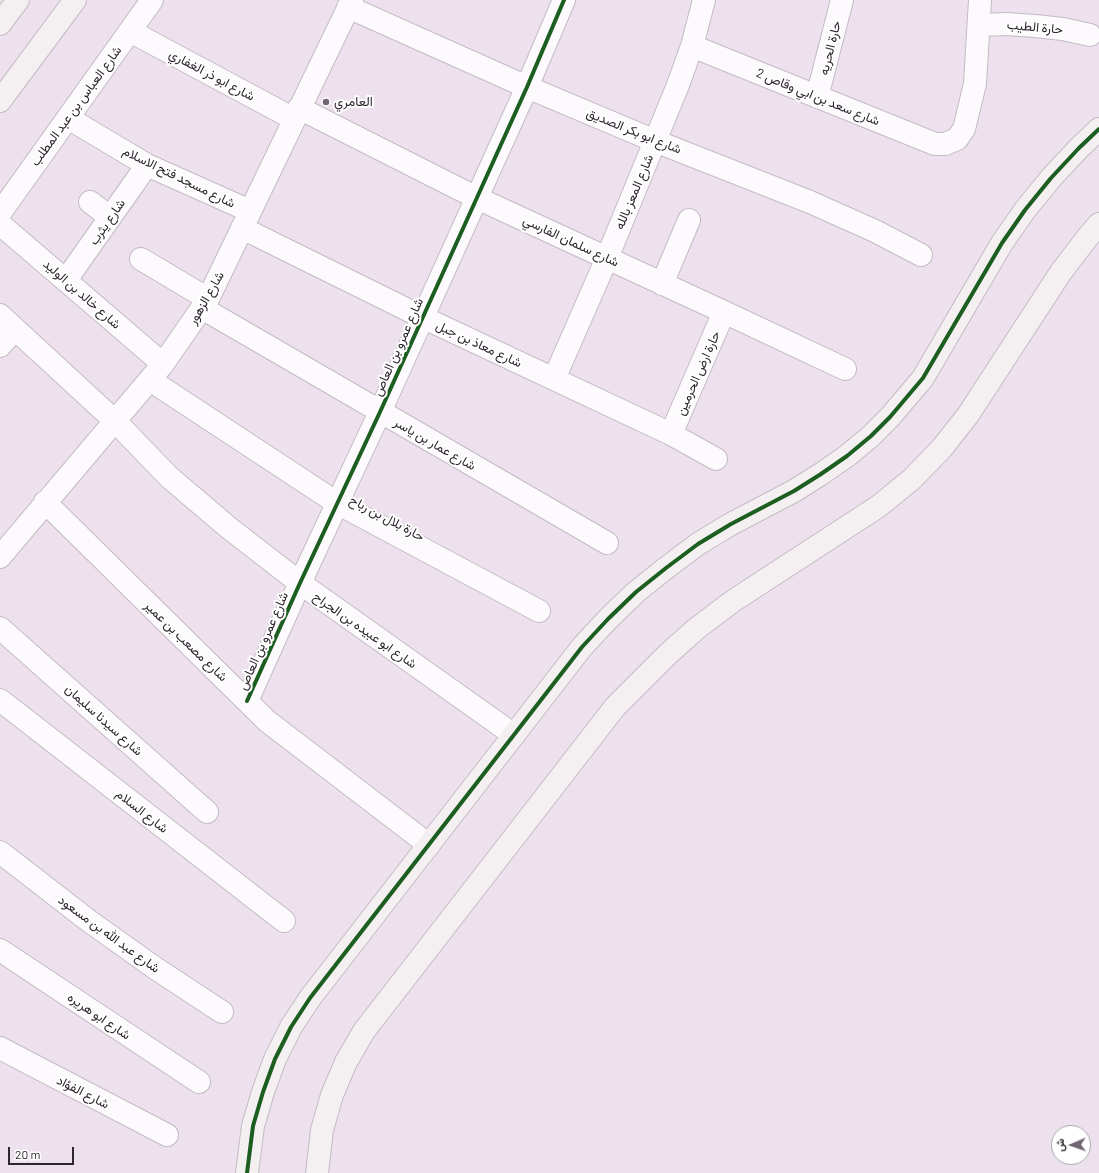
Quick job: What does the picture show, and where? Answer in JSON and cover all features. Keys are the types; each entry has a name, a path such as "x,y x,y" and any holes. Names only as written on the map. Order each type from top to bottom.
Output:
{"street":[{"path":"0,24 18,0"},
{"path":"0,101 75,0"},
{"name":"شارع العباس بن عبد المطلب","path":"0,213 152,0"},
{"name":"شارع عمرو بن العاص","path":"247,701 477,198 564,0"},
{"name":"شارع المعز بالله","path":"554,379 607,258 655,141 692,46 704,0"},
{"name":"حارة الحريه","path":"817,97 842,0"},
{"path":"979,25 980,0"},
{"name":"شارع ابو بكر الصديق","path":"350,4 527,87 655,141 810,202 875,231 921,256"},
{"name":"شارع الزهور","path":"2,551 156,372 205,304 350,4"},
{"name":"حارة الطيب","path":"979,25 1007,24 1035,26 1063,29 1090,35"},
{"name":"شارع سعد بن ابي وقاص 2","path":"692,46 935,144 946,144 957,139 964,129 975,84 979,25"},
{"name":"شارع ابو ذر الغفاري","path":"130,31 297,113"},
{"name":"شارع سلمان الفارسي","path":"297,113 845,369"},
{"name":"شارع مسجد فتح الاسلام","path":"68,118 147,165 246,220"},
{"path":"247,1173 253,1126 262,1092 275,1059 291,1028 310,998 582,647 636,592 698,544 794,491 821,474 847,456 871,436 890,417 923,378 1002,243 1051,178 1099,129"},
{"name":"شارع يثرب","path":"66,280 147,165"},
{"path":"90,202 110,218"},
{"name":"شارع معاذ بن جبل","path":"246,220 422,317 671,434 716,459"},
{"path":"662,284 689,220"},
{"name":"شارع خالد بن الوليد","path":"0,224 66,280 156,372"},
{"path":"317,1173 322,1130 332,1095 346,1062 364,1031 615,706 696,629 733,601 879,506 912,479 942,448 968,415 1061,272 1099,224"},
{"name":"شارع عمار بن ياسر","path":"141,259 205,304 380,412 607,543"},
{"name":"حارة ارض الحرمين","path":"671,434 724,312"},
{"path":"0,346 8,322 115,421"},
{"name":"حارة بلال بن رباح","path":"156,372 337,503 539,611"},
{"name":"شارع ابو عبيده بن الجراح","path":"115,421 168,478 229,528 300,583 514,735"},
{"name":"شارع مصعب بن عمير","path":"45,502 267,721 429,845"},
{"name":"شارع سيدنا سليمان","path":"0,628 207,812"},
{"name":"شارع السلام","path":"0,700 284,921"},
{"name":"شارع عبد الله بن مسعود","path":"0,852 95,925 155,968 222,1012"},
{"name":"شارع ابو هريره","path":"0,950 199,1082"},
{"name":"شارع الفؤاد","path":"0,1048 167,1135"}],"cycle path":[{"path":"247,701 527,87 564,0"},
{"path":"247,1173 253,1126 263,1092 275,1059 291,1027 310,998 582,647 636,592 698,544 731,524 794,491 821,474 847,456 871,436 890,417 923,378 1002,243 1025,210 1051,178 1099,129"}],"place":[{"name":"العامري","path":"326,102"}]}
